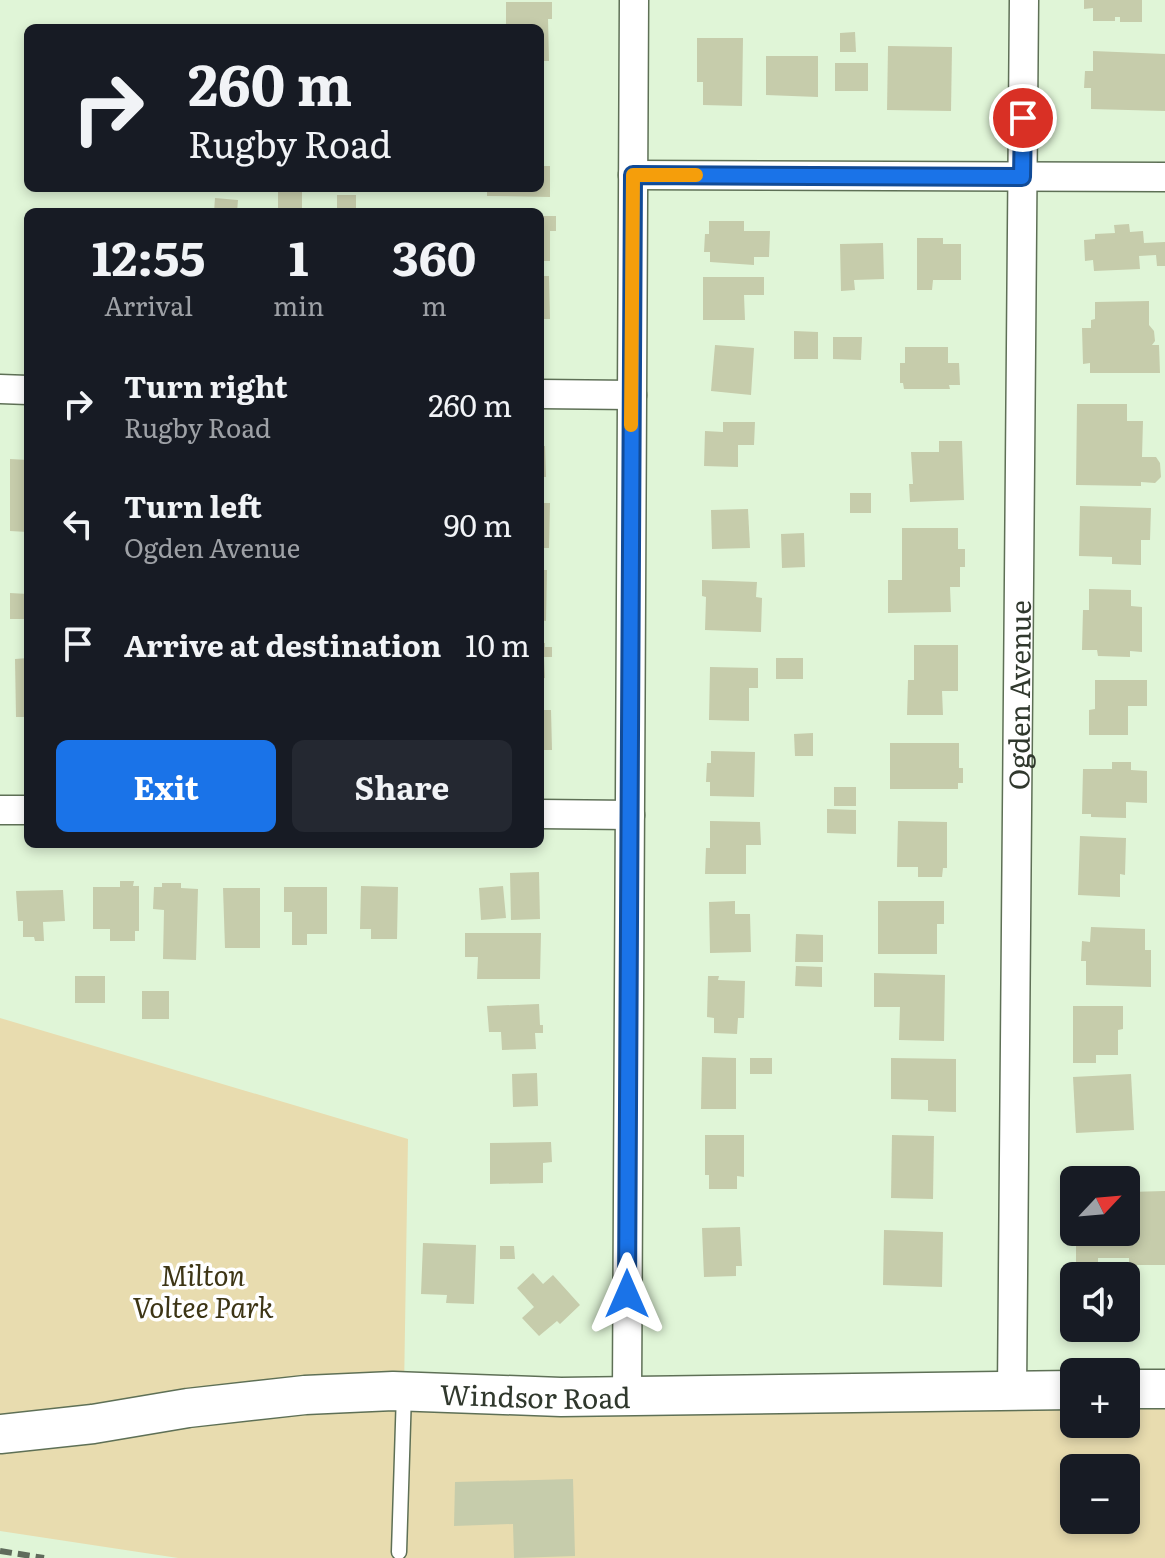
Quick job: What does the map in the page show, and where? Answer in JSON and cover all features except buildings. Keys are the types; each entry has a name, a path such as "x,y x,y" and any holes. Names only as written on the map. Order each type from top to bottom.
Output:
{"street":[{"path":"627,1396 634,0"},
{"name":"Ogden Avenue","path":"1012,1391 1024,0"},
{"path":"633,175 1165,177"},
{"path":"0,389 24,390"},
{"path":"544,394 632,395"},
{"path":"0,810 24,810"},
{"path":"544,814 630,815"},
{"path":"1140,1389 1165,1401"},
{"name":"Windsor Road","path":"0,1434 276,1398 404,1392 561,1397 1060,1390"}],"lane":[{"path":"399,1552 404,1392"}],"green space":[{"name":"Milton Voltee Park","path":"0,1018 408,1139 404,1391 1060,1390 1060,1438 1140,1438 1140,1389 1165,1389 1165,1558 178,1558 0,1531"}],"railway":[{"path":"0,1551 44,1558"}],"slow traffic":[{"path":"631,425 633,175 696,175"}],"route":[{"path":"627,1294 633,175 1022,177 1023,118"}]}
